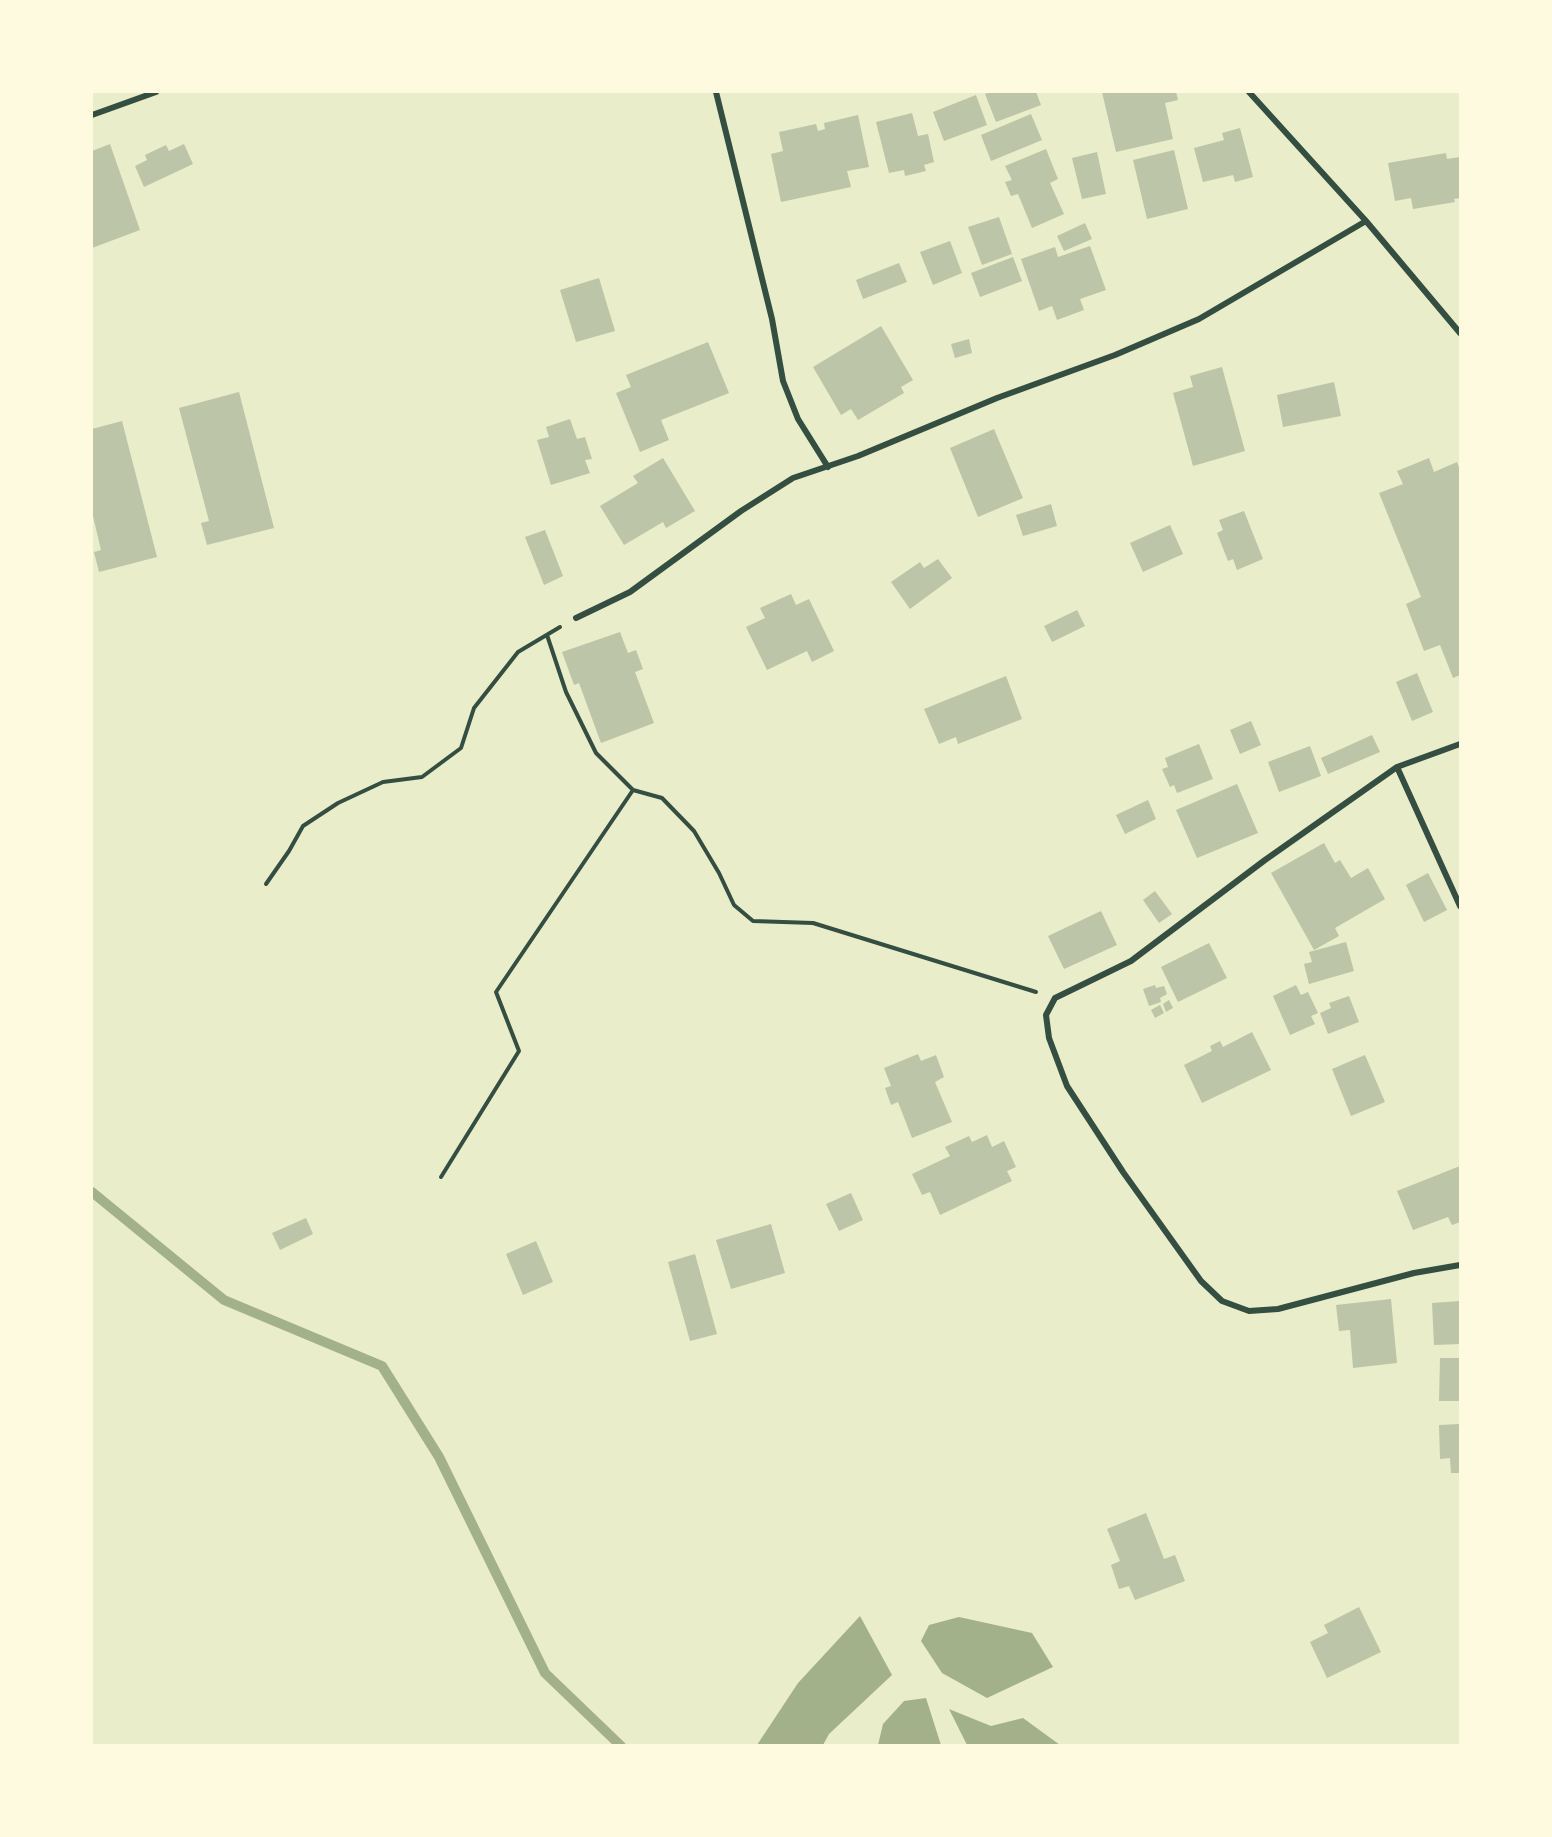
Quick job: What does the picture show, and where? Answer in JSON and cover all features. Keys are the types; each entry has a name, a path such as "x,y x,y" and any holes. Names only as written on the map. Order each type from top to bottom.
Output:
{"street":[{"path":"92,115 156,92"},
{"path":"716,92 772,319 783,381 798,419 828,467"},
{"path":"1249,92 1366,221 1461,333"},
{"path":"576,618 630,592 741,512 793,478 858,456 997,398 1115,355 1199,319 1366,221"},
{"path":"1461,744 1397,767 1265,860 1131,961 1055,998 1046,1015 1048,1038 1068,1086 1124,1172 1201,1281 1222,1301 1249,1311 1278,1309 1414,1273 1461,1265"},
{"path":"1397,767 1461,906"}],"path":[{"path":"266,884 303,826 339,803 383,782 422,777 461,748 474,708 518,651 576,618"},
{"path":"547,635 566,692 596,753 633,790 662,798 694,831 719,873 734,905 753,921 813,923 1055,998"},
{"path":"441,1177 519,1051 496,992 633,790"}],"shaded area":[{"path":"860,1616 892,1675 829,1734 823,1745 757,1745 798,1683"},
{"path":"959,1617 1032,1633 1053,1667 987,1698 942,1673 921,1641 929,1625"},
{"path":"926,1698 941,1745 878,1745 883,1724 904,1701"},
{"path":"949,1709 991,1726 1023,1718 1060,1745 967,1745"}],"building":[{"path":"1036,92 1041,105 996,122 985,94"},
{"path":"1102,92 1176,92 1178,100 1165,103 1173,139 1116,152"},
{"path":"976,95 987,125 944,141 933,112"},
{"path":"912,113 918,136 928,134 934,162 924,165 926,171 905,176 904,170 889,173 876,122"},
{"path":"1031,114 1042,140 991,161 981,135"},
{"path":"858,115 869,167 847,171 851,187 781,202 771,154 783,151 779,132 816,124 818,131 825,129 824,123"},
{"path":"1240,128 1253,177 1235,182 1233,175 1203,182 1194,148 1224,140 1222,133"},
{"path":"110,144 140,230 92,248 92,151"},
{"path":"184,144 193,164 144,187 135,166 147,160 145,155 166,145 169,151"},
{"path":"1046,149 1058,179 1050,183 1064,214 1032,228 1018,194 1011,196 1005,182 1012,180 1005,166"},
{"path":"1174,150 1188,209 1147,219 1133,160"},
{"path":"1097,152 1106,194 1082,199 1072,158"},
{"path":"1446,153 1447,159 1460,157 1460,198 1454,199 1455,202 1413,209 1411,198 1395,201 1388,163"},
{"path":"999,217 1012,254 982,265 968,227"},
{"path":"1085,223 1092,239 1064,251 1057,236"},
{"path":"950,241 962,273 933,285 920,252"},
{"path":"1090,246 1106,290 1080,299 1084,310 1057,320 1052,306 1039,311 1021,259 1055,247 1058,257"},
{"path":"1013,257 1022,281 980,297 971,273"},
{"path":"899,263 907,282 863,299 856,280"},
{"path":"599,278 615,331 576,342 560,290"},
{"path":"881,326 913,380 901,387 904,393 858,420 851,409 841,415 813,367"},
{"path":"969,339 972,353 955,358 951,344"},
{"path":"708,342 729,393 661,420 669,440 640,452 616,393 631,387 626,375"},
{"path":"1222,367 1245,451 1193,466 1173,393 1193,387 1190,376"},
{"path":"1334,382 1341,416 1283,427 1277,395"},
{"path":"239,392 274,528 207,545 201,523 209,521 179,408"},
{"path":"570,419 577,439 585,437 592,459 585,460 590,473 551,485 537,440 549,437 546,427"},
{"path":"122,421 157,557 99,572 94,552 101,550 92,512 92,429"},
{"path":"994,429 1023,498 978,517 950,448"},
{"path":"663,458 695,511 666,528 663,522 624,545 600,506 638,483 633,476"},
{"path":"1429,458 1434,472 1457,462 1460,470 1460,675 1453,678 1440,645 1424,651 1406,604 1421,597 1379,493 1403,484 1397,471"},
{"path":"1051,504 1057,526 1023,536 1016,515"},
{"path":"1244,511 1263,559 1237,570 1233,559 1228,561 1217,533 1223,530 1219,520"},
{"path":"1170,525 1183,554 1143,572 1130,543"},
{"path":"545,530 563,576 544,585 525,537"},
{"path":"938,559 952,578 910,609 891,582 920,562 924,568"},
{"path":"791,594 796,605 809,599 834,651 812,662 807,651 767,670 746,627 765,618 760,608"},
{"path":"1077,610 1085,626 1052,642 1044,626"},
{"path":"620,632 628,653 636,650 643,669 635,672 654,723 601,743 579,683 574,685 562,652"},
{"path":"1417,673 1433,712 1412,721 1396,682"},
{"path":"1006,676 1022,719 958,744 956,737 939,744 924,709"},
{"path":"1251,721 1261,745 1240,754 1230,730"},
{"path":"1372,735 1380,752 1328,774 1321,758"},
{"path":"1199,744 1213,779 1177,793 1174,785 1170,787 1162,769 1168,767 1165,758"},
{"path":"1310,746 1321,776 1279,792 1268,762"},
{"path":"1237,784 1258,833 1197,858 1176,810"},
{"path":"1148,800 1156,819 1125,834 1116,815"},
{"path":"1324,843 1335,863 1340,860 1351,878 1368,868 1385,899 1335,928 1339,936 1314,950 1271,873"},
{"path":"1428,873 1447,910 1424,922 1406,885"},
{"path":"1155,891 1172,914 1159,923 1143,900"},
{"path":"1101,911 1117,945 1064,969 1048,936"},
{"path":"1346,942 1354,971 1309,984 1304,964 1312,962 1309,952"},
{"path":"1209,943 1227,978 1178,1002 1161,967"},
{"path":"1155,985 1156,988 1164,986 1167,994 1160,998 1161,1002 1149,1006 1143,989"},
{"path":"1296,985 1301,995 1308,992 1318,1013 1311,1016 1315,1024 1290,1035 1273,996"},
{"path":"1349,996 1359,1022 1328,1034 1320,1013 1331,1008 1329,1003"},
{"path":"1169,1000 1173,1008 1166,1012 1163,1004"},
{"path":"1160,1005 1164,1013 1155,1018 1151,1010"},
{"path":"1252,1032 1271,1070 1202,1103 1184,1065 1212,1051 1210,1046 1220,1041 1223,1047"},
{"path":"918,1054 921,1061 936,1055 944,1077 935,1082 952,1122 912,1138 898,1102 891,1105 885,1088 891,1086 884,1068"},
{"path":"1365,1055 1385,1102 1351,1116 1332,1069"},
{"path":"987,1135 992,1147 1004,1141 1016,1167 1007,1171 1012,1181 940,1215 930,1192 922,1195 912,1174 950,1156 945,1147 969,1136 972,1142"},
{"path":"1460,1166 1460,1222 1452,1225 1448,1217 1413,1230 1397,1191"},
{"path":"851,1193 863,1220 839,1231 826,1204"},
{"path":"306,1218 313,1234 280,1250 272,1233"},
{"path":"771,1224 785,1273 731,1289 716,1240"},
{"path":"536,1241 553,1282 523,1295 506,1254"},
{"path":"695,1254 717,1334 690,1341 668,1262"},
{"path":"1391,1299 1397,1363 1353,1368 1350,1330 1339,1331 1336,1305"},
{"path":"1460,1301 1460,1344 1434,1345 1432,1303"},
{"path":"1440,1358 1460,1358 1460,1401 1439,1401"},
{"path":"1460,1424 1460,1473 1451,1473 1450,1458 1440,1459 1439,1425"},
{"path":"1146,1513 1164,1559 1175,1555 1185,1581 1135,1600 1129,1586 1119,1589 1111,1565 1120,1561 1107,1529"},
{"path":"1359,1607 1381,1652 1327,1678 1310,1642 1328,1633 1324,1625"}],"waterway":[{"path":"92,1192 224,1300 382,1366 439,1457 545,1673 621,1746"}]}
